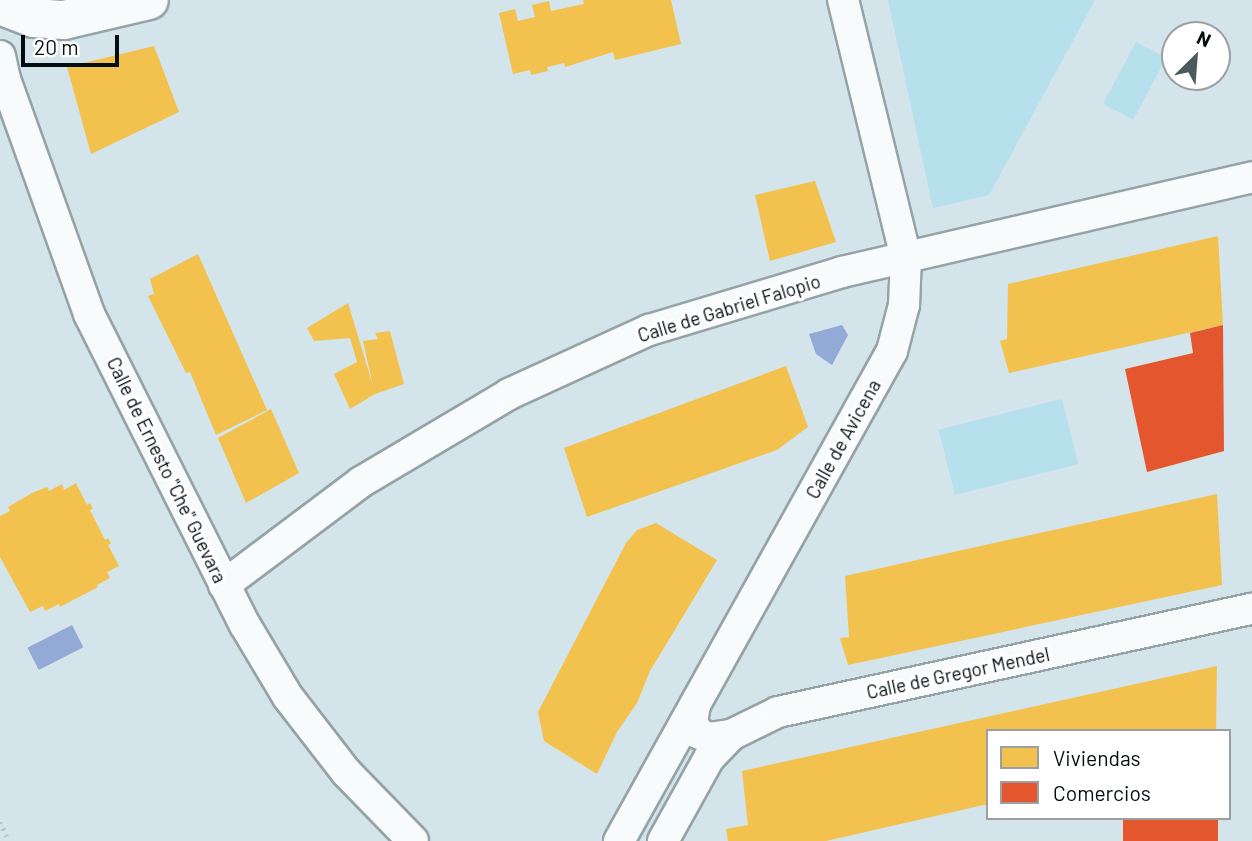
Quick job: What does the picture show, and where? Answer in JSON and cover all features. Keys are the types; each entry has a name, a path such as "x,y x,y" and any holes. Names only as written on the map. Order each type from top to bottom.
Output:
{"street":[{"path":"0,7 34,18 64,20 149,0"},
{"name":"Calle de Avicena","path":"620,841 892,351 904,306 906,258 843,0"},
{"name":"Calle de Ernesto \"Che\" Guevara","path":"0,56 5,79 89,314 224,585 288,697 346,772 412,841"},
{"name":"Calle de Gabriel Falopio","path":"224,585 361,482 509,394 649,330 842,272 1252,177"},
{"name":"Calle de Gregor Mendel","path":"731,735 778,712 1252,609"},
{"path":"695,705 692,722 698,733 709,738 731,735"},
{"path":"663,841 709,758 731,735"}],"path":[{"path":"0,822 9,841"}],"shaded area":[{"path":"888,0 1095,0 989,195 933,208"},
{"path":"1136,42 1161,55 1161,67 1133,120 1103,104"},
{"path":"842,325 848,335 832,365 816,354 809,334"},
{"path":"1062,399 1078,464 955,495 939,430"},
{"path":"72,625 83,647 39,670 27,648"}],"building: Viviendas":[{"path":"583,0 671,0 681,44 615,60 613,52 565,67 564,63 547,67 548,71 531,75 530,70 513,74 499,13 515,9 518,21 535,17 532,5 549,1 551,11 584,4"},
{"path":"154,46 179,112 91,154 67,67"},
{"path":"815,181 836,242 770,261 755,195"},
{"path":"1218,236 1223,325 1009,373 1000,341 1007,339 1008,284"},
{"path":"198,254 267,410 216,435 190,372 186,373 148,296 154,294 150,279"},
{"path":"348,303 373,386 363,341 378,339 375,333 390,331 404,384 375,394 350,409 334,374 357,362 350,338 314,341 307,328"},
{"path":"786,366 808,427 777,450 587,517 564,448"},
{"path":"271,409 299,473 246,503 218,438"},
{"path":"76,483 87,505 90,503 93,509 90,510 105,540 108,538 111,543 108,545 119,566 107,572 110,578 97,585 98,587 60,607 59,604 45,611 43,606 30,612 0,557 0,516 10,511 8,507 32,493 47,487 49,491 62,484 64,490"},
{"path":"1217,494 1222,585 848,665 840,638 849,637 845,576"},
{"path":"656,523 717,560 650,671 637,703 617,732 597,774 544,741 538,712 626,543 637,530"},
{"path":"1217,666 1216,729 986,729 986,804 826,841 728,841 726,829 748,825 742,771"}],"building: Comercios":[{"path":"1223,325 1224,451 1147,472 1125,369 1193,353 1190,333"},
{"path":"1123,820 1218,820 1218,841 1123,841"}]}
